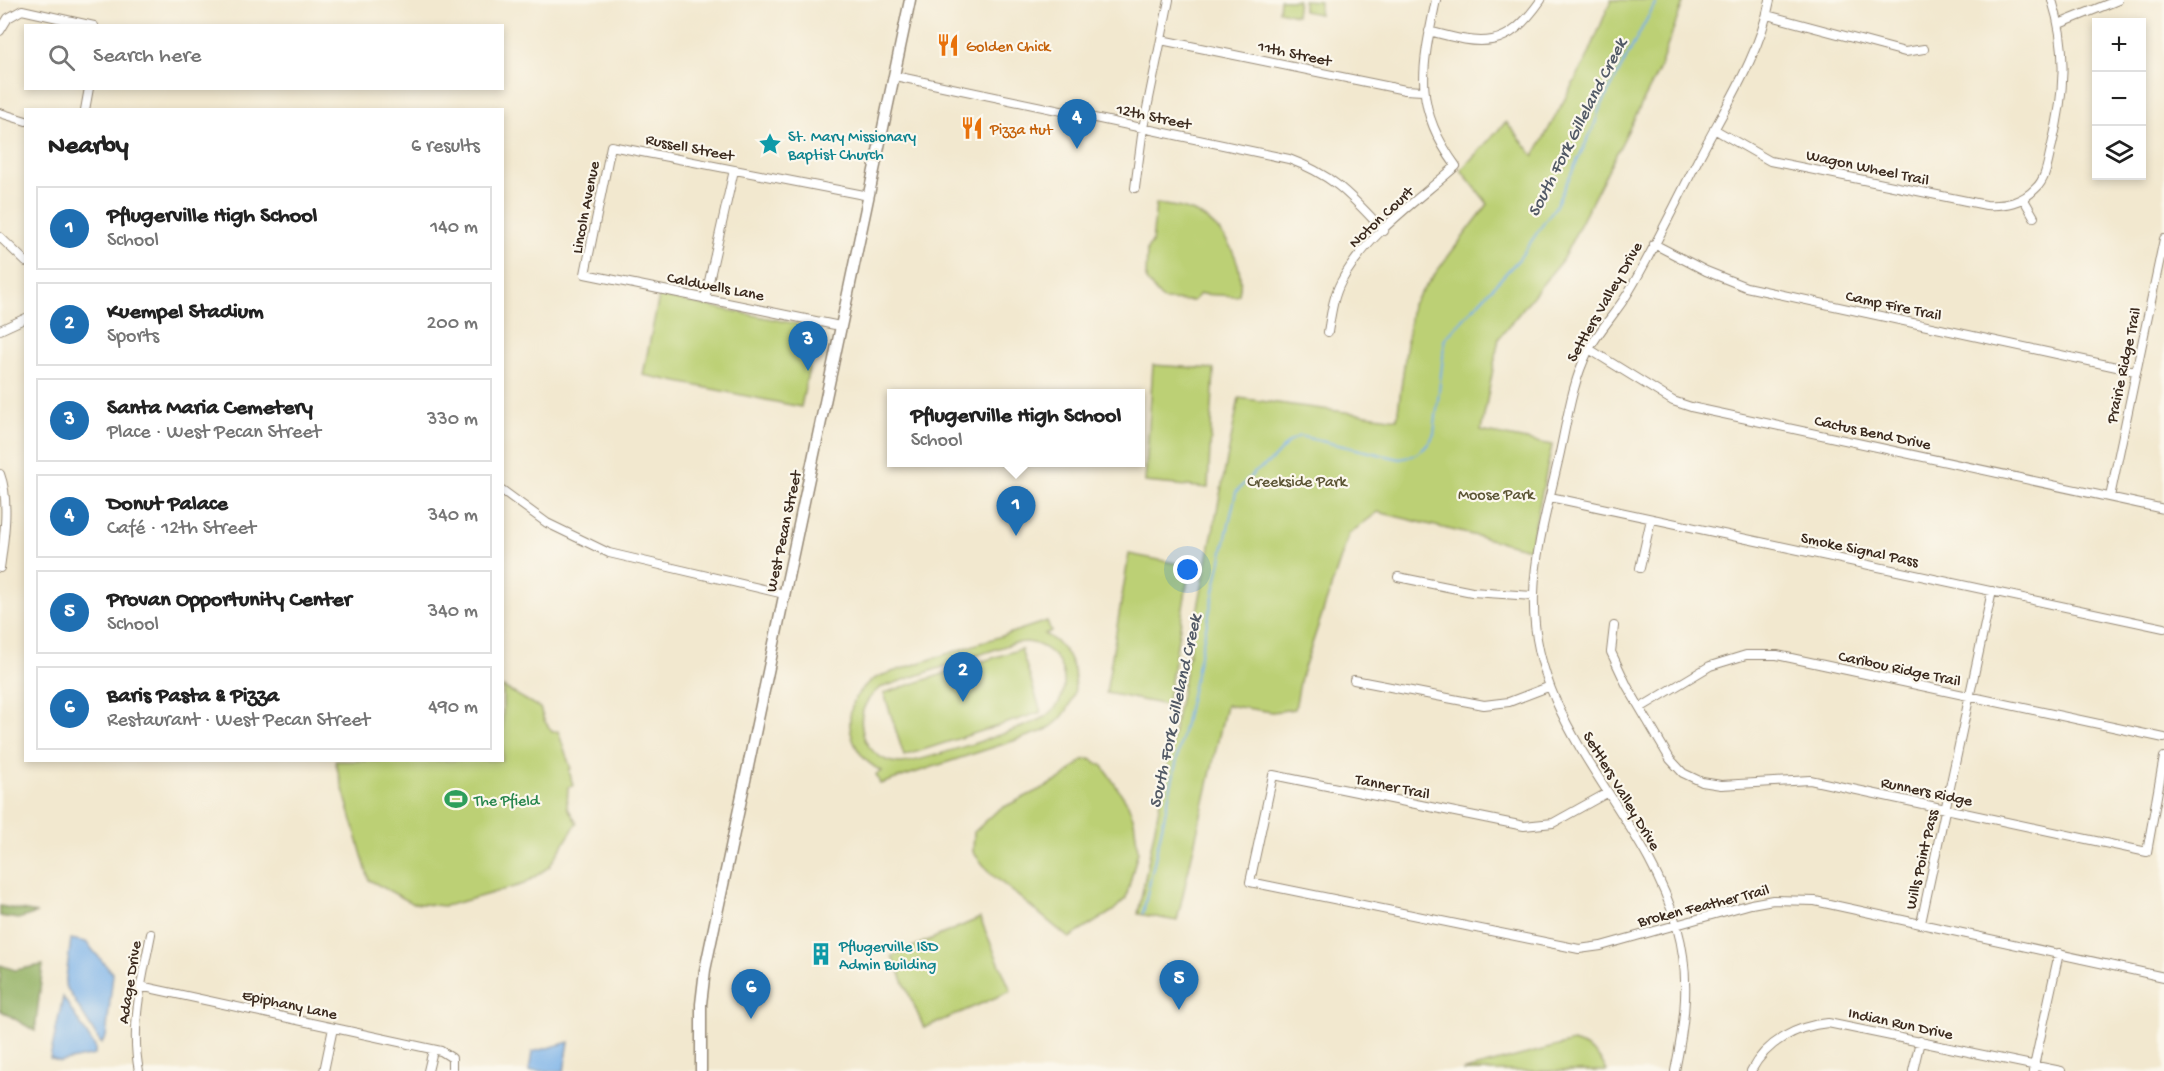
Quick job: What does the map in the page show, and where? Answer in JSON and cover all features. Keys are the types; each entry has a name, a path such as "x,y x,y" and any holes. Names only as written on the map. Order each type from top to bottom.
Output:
{"main road":[{"name":"West Pecan Street","path":"701,1071 701,1004 705,970 910,0"}],"street":[{"path":"1135,188 1143,128 1169,0"},
{"path":"1423,91 1423,70 1436,0"},
{"path":"1429,31 1465,41 1483,42 1505,37 1518,29 1541,0"},
{"name":"Settlers Valley Drive","path":"1675,1071 1686,1001 1684,962 1677,926 1653,869 1607,793 1548,687 1535,633 1536,570 1575,384 1589,349 1628,293 1714,129 1748,62 1767,15 1770,0"},
{"path":"2034,217 2023,198 2038,187 2046,171 2058,118 2064,67 2059,24 2052,0"},
{"path":"2059,24 2118,0"},
{"path":"0,31 8,18 22,9 86,24"},
{"path":"1767,15 1905,52 1924,49"},
{"name":"11th Street","path":"1161,39 1405,90 1423,91"},
{"name":"12th Street","path":"895,76 1289,159 1311,167 1347,190 1384,231"},
{"path":"85,108 89,90"},
{"name":"Noton Court","path":"1328,332 1332,305 1340,283 1356,259 1456,166 1434,130 1423,91"},
{"path":"0,113 24,120"},
{"name":"Wagon Wheel Trail","path":"1714,129 1770,162 1986,205 2005,206 2023,198"},
{"name":"Russell Street","path":"611,146 869,196"},
{"name":"Lincoln Avenue","path":"585,274 611,146"},
{"path":"705,299 734,170"},
{"path":"0,237 24,260"},
{"name":"Prairie Ridge Trail","path":"2110,497 2164,239"},
{"name":"Camp Fire Trail","path":"1654,244 1706,271 1746,287 2135,371"},
{"name":"Caldwells Lane","path":"585,274 840,326"},
{"path":"0,330 24,319"},
{"name":"Cactus Bend Drive","path":"1589,349 1673,401 1691,407 2164,509"},
{"path":"0,474 4,484 3,543 0,568"},
{"path":"504,491 547,523 581,542 609,553 638,562 784,594"},
{"name":"Smoke Signal Pass","path":"1550,497 2164,628"},
{"path":"1640,568 1651,519"},
{"path":"1398,577 1472,592 1534,596"},
{"name":"Wills Point Pass","path":"1921,923 1992,591"},
{"name":"Runners Ridge","path":"1614,626 1611,652 1640,708 1670,759 1683,773 1702,782 1722,785 1810,780 2147,852 2164,757"},
{"name":"Caribou Ridge Trail","path":"1640,708 1710,666 1746,655 1777,655 2164,738"},
{"path":"1354,680 1484,705 1509,702 1548,687"},
{"name":"Tanner Trail","path":"1250,882 1274,775 1524,826 1553,822 1607,793"},
{"name":"Broken Feather Trail","path":"1250,882 1569,949 1594,948 1751,904 1791,899 1815,901 2164,977"},
{"name":"Adage Drive","path":"139,1071 135,1027 140,986 151,934"},
{"path":"2033,1068 2060,953"},
{"name":"Epiphany Lane","path":"140,986 432,1050"},
{"name":"Indian Run Drive","path":"1751,1071 1761,1054 1776,1041 1815,1024 1840,1024 2033,1068 2061,1071"},
{"path":"324,1071 333,1028"},
{"path":"1914,1071 1920,1041"},
{"path":"428,1071 432,1050 452,1058 452,1071"}],"green space":[{"path":"1280,0 1298,0 1296,15 1279,11"},
{"path":"1303,0 1320,1 1319,14 1303,11"},
{"name":"Creekside Park","path":"1611,0 1684,0 1658,72 1562,260 1499,338 1481,431 1552,445 1530,549 1378,512 1349,534 1301,677 1295,709 1272,712 1226,705 1177,921 1138,914 1239,398 1397,419 1412,304 1488,204 1461,170 1506,122 1534,156 1588,56"},
{"path":"1156,204 1178,207 1198,214 1216,228 1224,237 1236,259 1239,270 1239,294 1236,296 1200,294 1193,301 1163,300 1146,280 1147,249 1152,243"},
{"path":"659,296 817,328 801,407 643,375"},
{"path":"1153,365 1214,369 1208,488 1145,482"},
{"path":"1129,554 1190,566 1167,705 1106,693"},
{"path":"1047,621 1051,631 1044,634 1058,643 1067,655 1073,668 1075,683 1073,697 1067,710 1057,722 1044,731 880,784 876,774 882,771 869,763 859,751 852,738 850,724 851,710 857,696 866,685 880,676","holes":["1027,642 1040,646 1059,662 1064,685 1062,697 1045,717 972,744 909,762 899,763 885,760 874,752 866,741 861,722 863,711 868,700 880,688 1014,643"]},
{"path":"1021,649 1041,712 904,756 884,693"},
{"name":"The Pfield","path":"504,688 540,708 552,732 558,731 571,769 569,770 573,786 568,787 567,807 577,823 549,867 524,884 445,906 412,903 369,880 335,762 504,762"},
{"path":"1090,759 1103,766 1128,804 1134,820 1138,851 1126,898 1113,911 1069,938 990,873 973,852 974,832 998,810 1061,779 1083,760"},
{"path":"0,906 37,913 18,919 0,916"},
{"path":"980,918 1011,991 924,1028 892,956"},
{"path":"0,965 15,970 43,965 35,1031 0,1010"},
{"path":"1573,1042 1593,1052 1607,1071 1462,1071"}],"water":[{"path":"71,939 86,942 113,974 106,1037 101,1044 65,985"},
{"path":"63,997 95,1047 95,1055 60,1062 50,1058"},
{"path":"569,1042 564,1071 529,1071 532,1052"}],"waterway":[{"name":"South Fork Gilleland Creek","path":"1143,913 1236,492 1254,473 1299,436 1400,459 1412,456 1425,448 1434,434 1445,339 1519,259 1555,207 1595,124 1599,110 1657,0"}],"place":[{"name":"Golden Chick","path":"948,45"},
{"name":"Pizza Hut","path":"972,128"},
{"name":"St. Mary Missionary Baptist Church","path":"770,144"},
{"name":"Donut Palace","path":"1077,149"},
{"name":"Santa Maria Cemetery","path":"808,371"},
{"name":"Pflugerville High School","path":"1016,536"},
{"name":"Kuempel Stadium","path":"963,702"},
{"name":"The Pfield","path":"456,799"},
{"name":"Pflugerville ISD Admin Building","path":"821,954"},
{"name":"Provan Opportunity Center","path":"1179,1010"},
{"name":"Baris Pasta & Pizza","path":"751,1019"}],"park label":[{"name":"Moose Park","path":"1496,493"}]}
